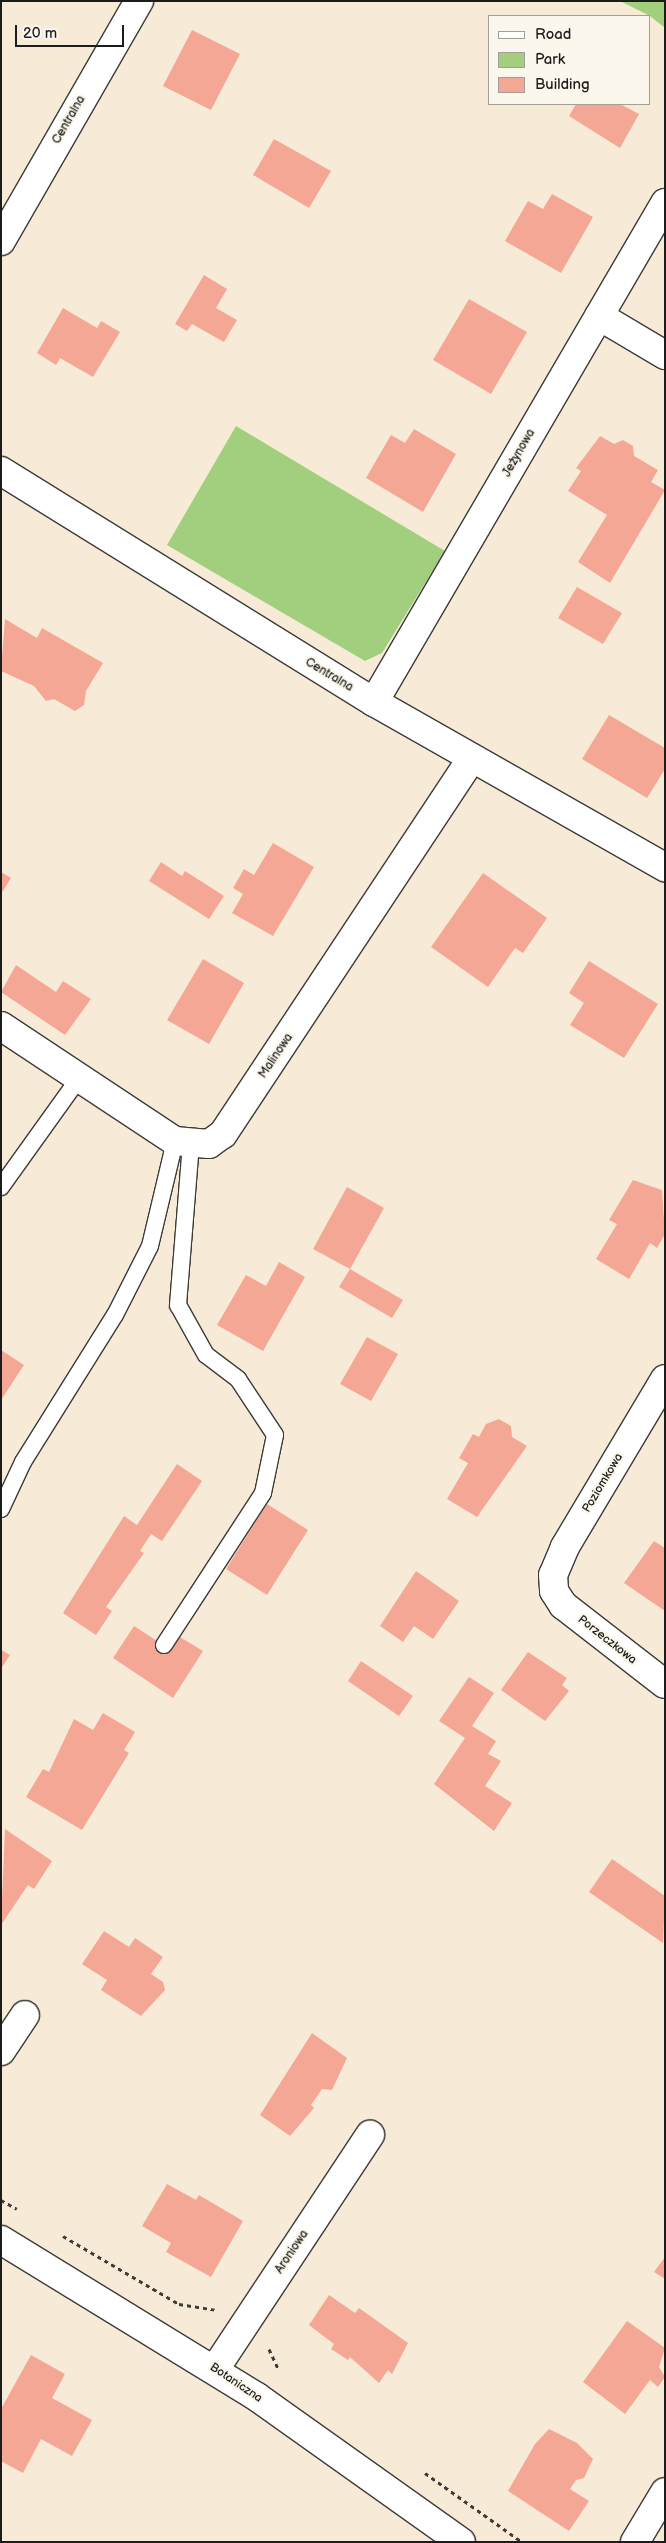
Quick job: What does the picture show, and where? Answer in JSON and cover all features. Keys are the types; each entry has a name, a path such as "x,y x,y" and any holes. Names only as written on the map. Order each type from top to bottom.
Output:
{"street":[{"name":"Centralna","path":"1,240 139,1"},
{"name":"Jeżynowa","path":"374,702 665,203"},
{"path":"599,316 665,355"},
{"name":"Centralna","path":"1,471 471,760 665,867"},
{"name":"Malinowa","path":"183,1143 209,1144 223,1134 471,760"},
{"path":"1,1026 79,1078 183,1143"},
{"name":"Poziomkowa","path":"554,1591 553,1575 565,1547 665,1379"},
{"name":"Porzeczkowa","path":"554,1591 585,1624 665,1684"},
{"path":"1,2051 25,2015"},
{"name":"Aroniowa","path":"215,2369 370,2135"},
{"name":"Botaniczna","path":"1,2240 215,2369 461,2542"},
{"path":"635,2542 665,2492"}],"lane":[{"path":"1,1187 79,1078"},
{"path":"1,1510 22,1462 116,1315 150,1246 183,1143"},
{"path":"164,1645 263,1493 275,1435 238,1379 206,1355 178,1305 183,1143"}],"path":[{"path":"1,2200 25,2214"},
{"path":"56,2233 180,2304"}],"green space":[{"path":"620,1 665,1 665,28 651,15"},
{"path":"236,426 445,551 382,653 365,661 167,545"}],"building":[{"path":"192,30 240,54 211,110 163,86"},
{"path":"575,105 622,105 639,114 620,148 569,116"},
{"path":"274,139 331,171 309,208 253,175"},
{"path":"552,194 593,217 561,273 505,241 528,201 543,209"},
{"path":"204,275 227,289 216,308 237,320 224,342 192,324 187,331 175,324"},
{"path":"469,299 527,332 491,394 433,360"},
{"path":"63,308 97,328 101,321 120,332 93,377 60,358 56,365 37,353"},
{"path":"414,429 456,454 423,512 366,478 391,435 405,443"},
{"path":"600,436 614,444 623,440 633,446 634,456 658,470 651,482 665,490 610,583 578,562 607,515 568,491 581,471 576,468"},
{"path":"577,587 622,613 603,644 558,618"},
{"path":"5,619 37,638 42,628 103,663 86,691 84,705 75,711 54,699 46,701 34,686 1,671"},
{"path":"609,715 665,748 665,769 647,798 582,759"},
{"path":"273,843 314,867 273,936 232,913 243,894 233,888 244,869 254,875"},
{"path":"161,862 182,876 185,871 224,896 209,919 149,881"},
{"path":"1,872 11,878 1,894"},
{"path":"483,873 547,918 523,953 515,948 488,987 431,947"},
{"path":"203,959 244,983 209,1044 167,1020"},
{"path":"589,961 658,1004 624,1058 570,1025 584,1003 569,993"},
{"path":"16,965 56,992 63,981 91,999 65,1035 1,992"},
{"path":"633,1180 662,1190 665,1234 657,1248 650,1243 629,1279 596,1259 617,1224 609,1220"},
{"path":"347,1187 384,1208 350,1269 313,1249"},
{"path":"279,1262 305,1277 263,1351 217,1325 246,1275 266,1286"},
{"path":"350,1269 403,1300 392,1318 339,1287"},
{"path":"367,1337 398,1354 371,1401 340,1384"},
{"path":"1,1350 24,1365 1,1400"},
{"path":"499,1419 511,1426 512,1437 527,1446 477,1517 447,1499 468,1463 459,1458 473,1434 479,1437 486,1424"},
{"path":"177,1464 202,1481 162,1541 151,1534 140,1551 144,1553 106,1607 112,1611 96,1635 63,1613 124,1516 137,1525"},
{"path":"267,1504 308,1530 267,1595 226,1569"},
{"path":"654,1541 665,1548 665,1611 624,1583"},
{"path":"416,1571 459,1601 433,1639 414,1626 403,1642 380,1626"},
{"path":"134,1626 171,1650 180,1637 203,1651 173,1698 113,1658"},
{"path":"1,1650 10,1655 1,1669"},
{"path":"528,1652 567,1678 562,1685 569,1691 545,1721 501,1690"},
{"path":"361,1661 413,1696 399,1716 348,1681"},
{"path":"469,1677 494,1693 472,1726 496,1741 488,1754 501,1761 485,1786 512,1803 494,1831 434,1784 465,1738 439,1721"},
{"path":"103,1713 135,1732 124,1750 129,1753 82,1830 26,1797 43,1769 49,1772 74,1719 93,1730"},
{"path":"5,1829 52,1861 34,1889 28,1885 1,1925"},
{"path":"612,1859 665,1896 663,1943 589,1892"},
{"path":"104,1931 129,1947 135,1938 163,1957 151,1974 163,1982 165,1990 141,2016 101,1990 107,1980 82,1964"},
{"path":"312,2033 347,2058 332,2090 322,2089 311,2105 314,2108 290,2136 260,2115"},
{"path":"167,2184 196,2200 199,2195 243,2221 211,2277 166,2252 171,2243 142,2226"},
{"path":"665,2257 665,2279 654,2272"},
{"path":"329,2295 355,2313 359,2308 408,2343 392,2374 388,2370 379,2383 350,2357 348,2360 331,2349 334,2344 309,2325"},
{"path":"627,2321 665,2348 659,2367 665,2377 658,2387 650,2380 625,2414 583,2382"},
{"path":"31,2355 65,2374 52,2398 92,2420 72,2456 41,2439 23,2473 1,2461 1,2409"},
{"path":"549,2429 577,2443 593,2459 584,2478 576,2480 570,2489 589,2501 569,2531 508,2491 535,2444"}]}
